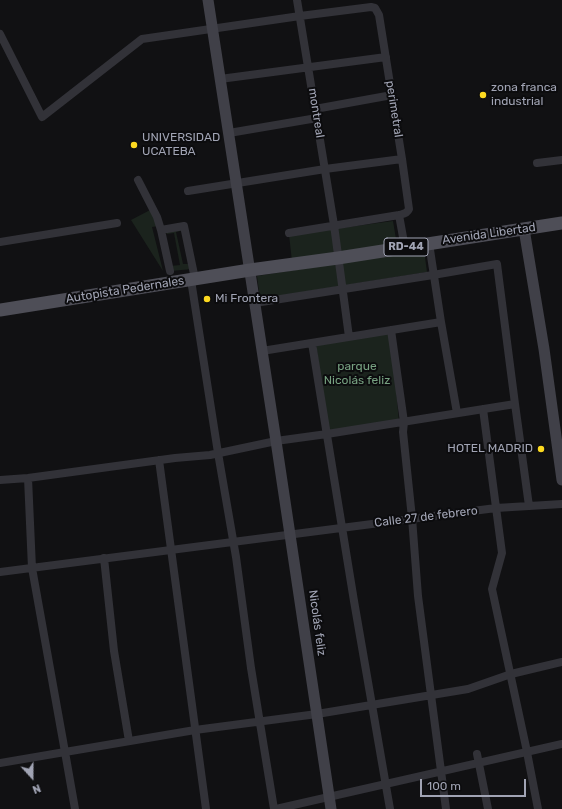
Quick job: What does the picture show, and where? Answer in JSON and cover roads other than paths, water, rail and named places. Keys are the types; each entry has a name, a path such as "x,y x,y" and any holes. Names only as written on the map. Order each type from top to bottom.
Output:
{"main road":[{"name":"Nicolás feliz","path":"208,0 331,809"},
{"name":"Avenida Libertad","path":"250,270 405,248 562,223"},
{"path":"524,230 544,349 561,462 562,480"},
{"name":"Autopista Pedernales","path":"0,310 250,270"}],"street":[{"name":"montreal","path":"298,0 334,225 349,337"},
{"name":"perimetral","path":"300,16 370,7 375,8 379,15 409,209 407,213 399,215"},
{"path":"0,34 42,117 142,39 300,16"},
{"path":"220,80 386,57"},
{"path":"315,109 392,95"},
{"path":"229,133 317,118"},
{"path":"188,191 325,169 402,159"},
{"path":"537,163 562,160"},
{"path":"138,180 157,217 170,271"},
{"path":"289,233 399,215 405,248"},
{"path":"0,242 117,223"},
{"path":"161,230 184,226 218,453 275,809 562,744"},
{"path":"429,243 433,275 457,413"},
{"path":"255,303 497,264 528,506"},
{"path":"262,351 441,322"},
{"path":"391,330 404,422 403,432 418,596 446,809"},
{"path":"312,343 326,434 390,809"},
{"path":"0,480 28,478 218,453 276,441 515,404"},
{"path":"483,409 502,553 492,589 511,674 538,809"},
{"path":"159,460 206,809"},
{"path":"28,478 32,568 75,809"},
{"name":"Calle 27 de febrero","path":"0,572 412,518 496,508 562,504"},
{"path":"104,558 114,651 129,741"},
{"path":"0,763 195,730 317,714 431,696 468,689 511,674 562,662"},
{"path":"477,754 488,809"}],"place":[{"name":"zona franca industrial","path":"483,95"},
{"name":"UNIVERSIDAD UCATEBA","path":"134,145"},
{"name":"Mi Frontera","path":"207,299"},
{"name":"HOTEL MADRID","path":"541,449"}],"park label":[{"name":"parque Nicolás feliz","path":"357,374"}]}
